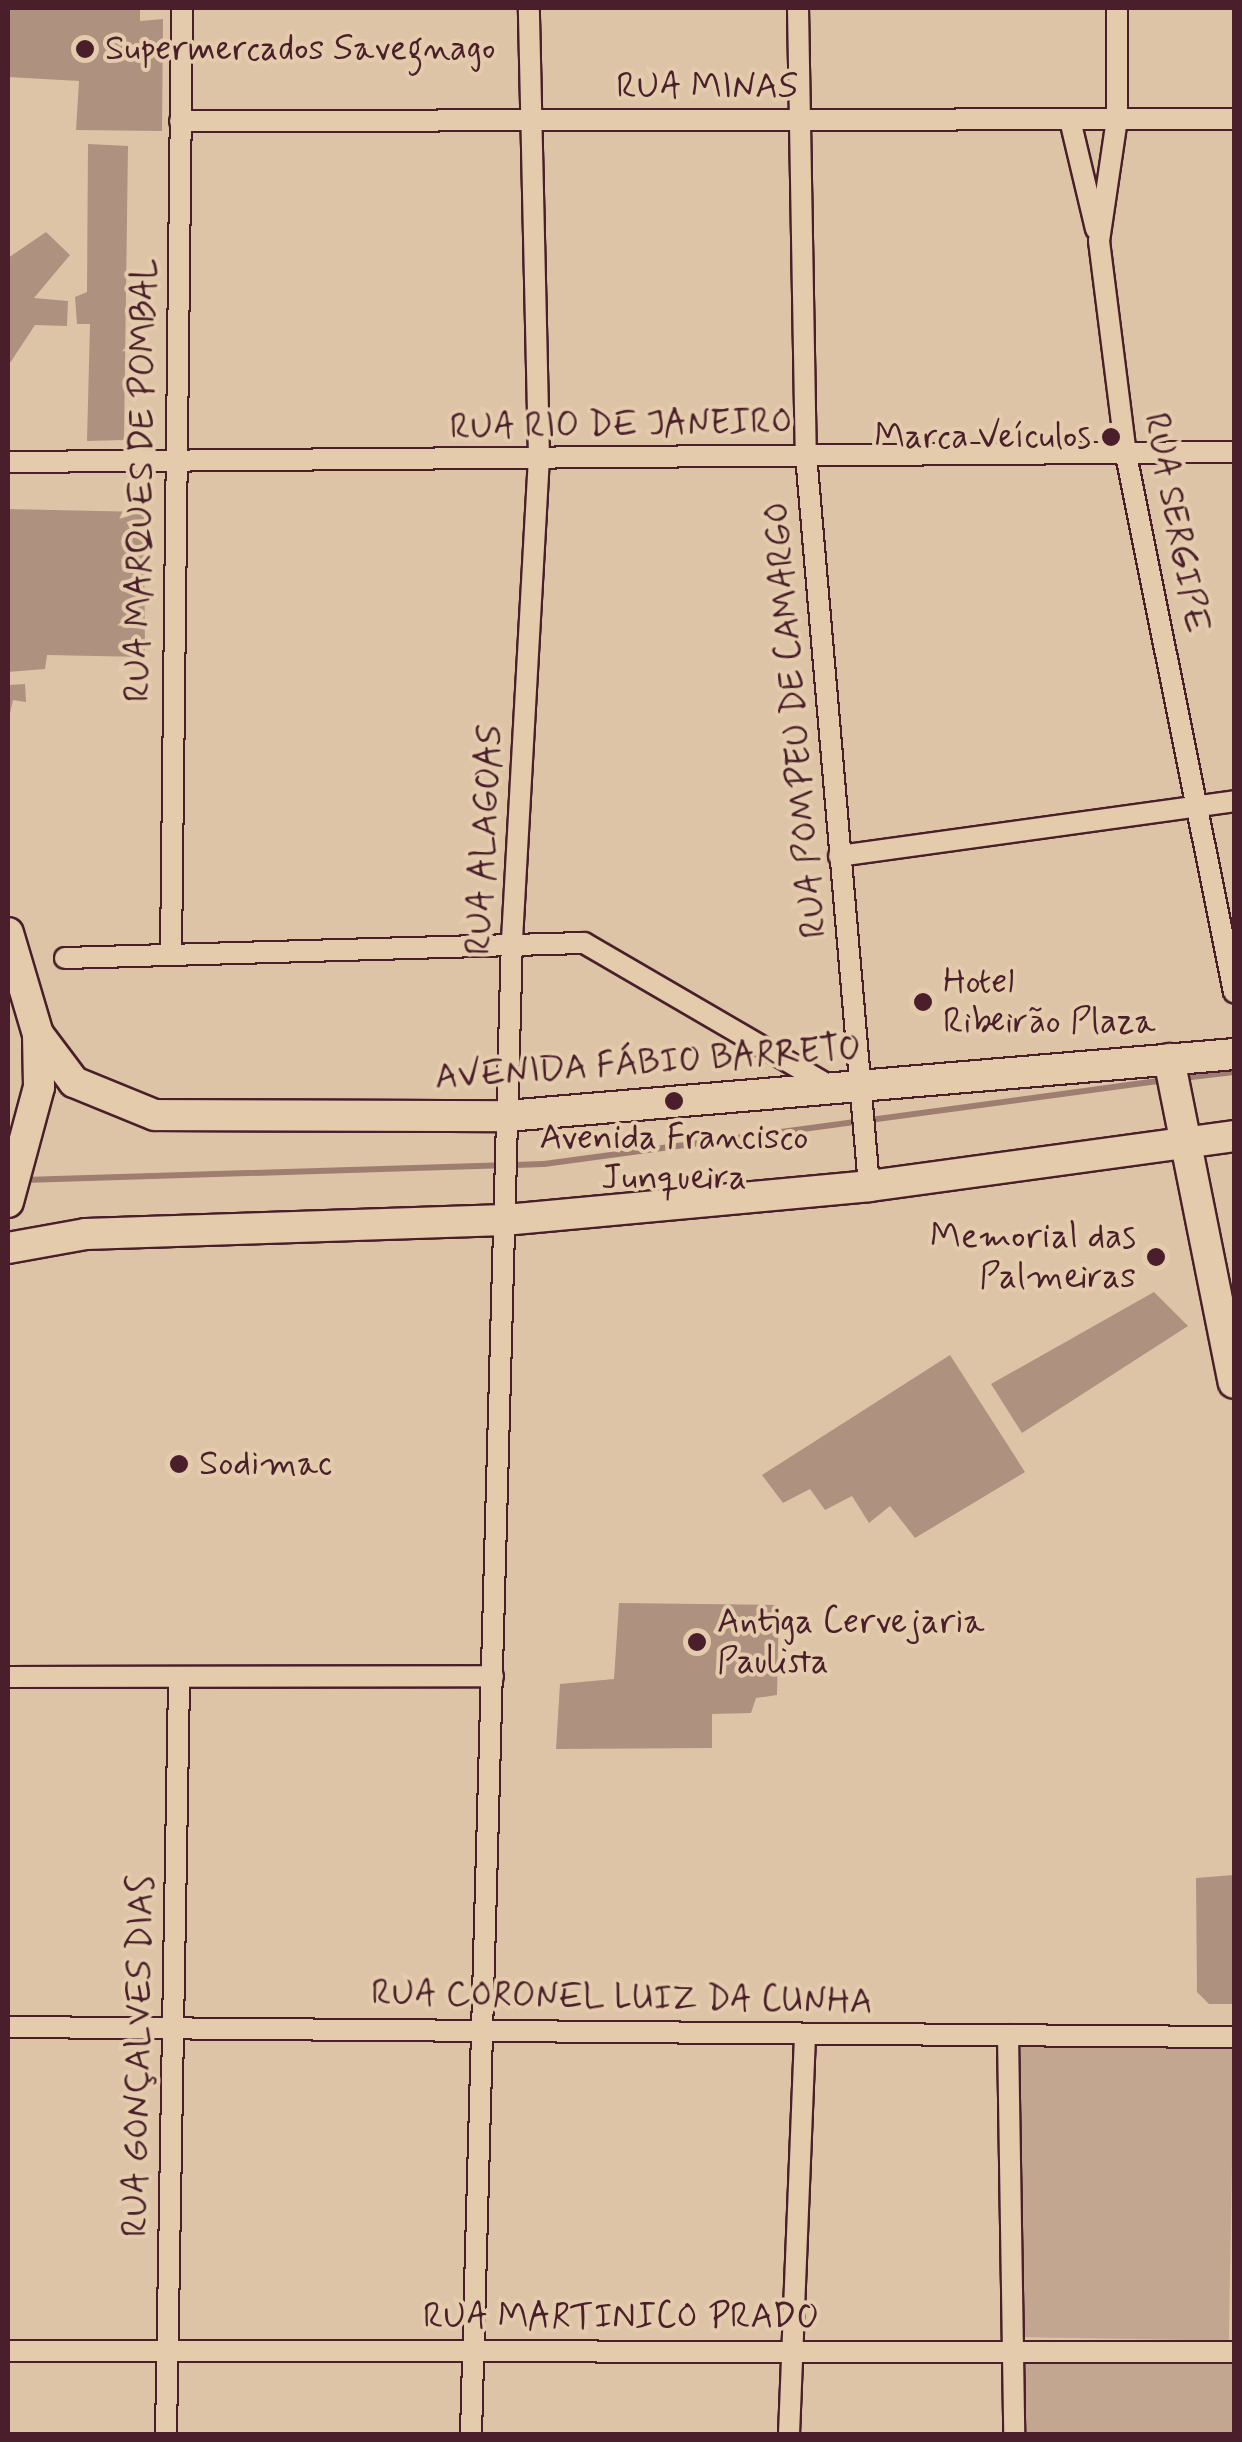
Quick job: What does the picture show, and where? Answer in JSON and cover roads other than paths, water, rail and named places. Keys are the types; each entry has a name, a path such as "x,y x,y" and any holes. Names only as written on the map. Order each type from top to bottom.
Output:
{"main road":[{"path":"8,932 38,1034 31,1140 8,1202"},
{"name":"AVENIDA FÁBIO BARRETO","path":"38,1034 74,1082 128,1111 507,1121 1170,1068 1234,1054"},
{"path":"1170,1068 1234,1383"},
{"path":"8,1248 86,1234 869,1180 1182,1134 1234,1136"}],"street":[{"name":"RUA MARQUES DE POMBAL","path":"171,953 172,464 182,8"},
{"name":"RUA ALAGOAS","path":"472,2434 512,940 539,457 529,8"},
{"name":"RUA POMPEU DE CAMARGO","path":"798,8 806,455 840,856 851,1092 869,1180"},
{"name":"RUA SERGIPE","path":"1099,240 1117,119 1116,8"},
{"name":"RUA MINAS","path":"180,121 1234,119"},
{"name":"RUA SERGIPE","path":"1070,120 1099,240 1126,455 1200,802 1234,992"},
{"name":"RUA RIO DE JANEIRO","path":"8,462 172,464 1234,452"},
{"path":"840,856 1200,802 1234,801"},
{"path":"65,958 512,940 584,944 851,1092"},
{"path":"8,1677 493,1676"},
{"name":"RUA GONÇALVES DIAS","path":"166,2434 169,2026 179,1678"},
{"name":"RUA CORONEL LUIZ DA CUNHA","path":"8,2028 484,2026 805,2035 1234,2037"},
{"path":"789,2434 805,2035"},
{"path":"1008,2035 1014,2434"},
{"name":"RUA MARTINICO PRADO","path":"8,2351 1012,2346 1234,2352"}],"waterway":[{"path":"1183,1078 1234,1072"},
{"path":"24,1180 544,1164 1165,1080"}],"place":[{"name":"Supermercados Savegnago","path":"85,49"},
{"name":"Marca Veículos","path":"1111,437"},
{"name":"Hotel Ribeirão Plaza","path":"923,1002"},
{"name":"Avenida Francisco Junqueira","path":"674,1101"},
{"name":"Memorial das Palmeiras","path":"1156,1257"},
{"name":"Sodimac","path":"179,1464"},
{"name":"Antiga Cervejaria Paulista","path":"697,1642"}]}
